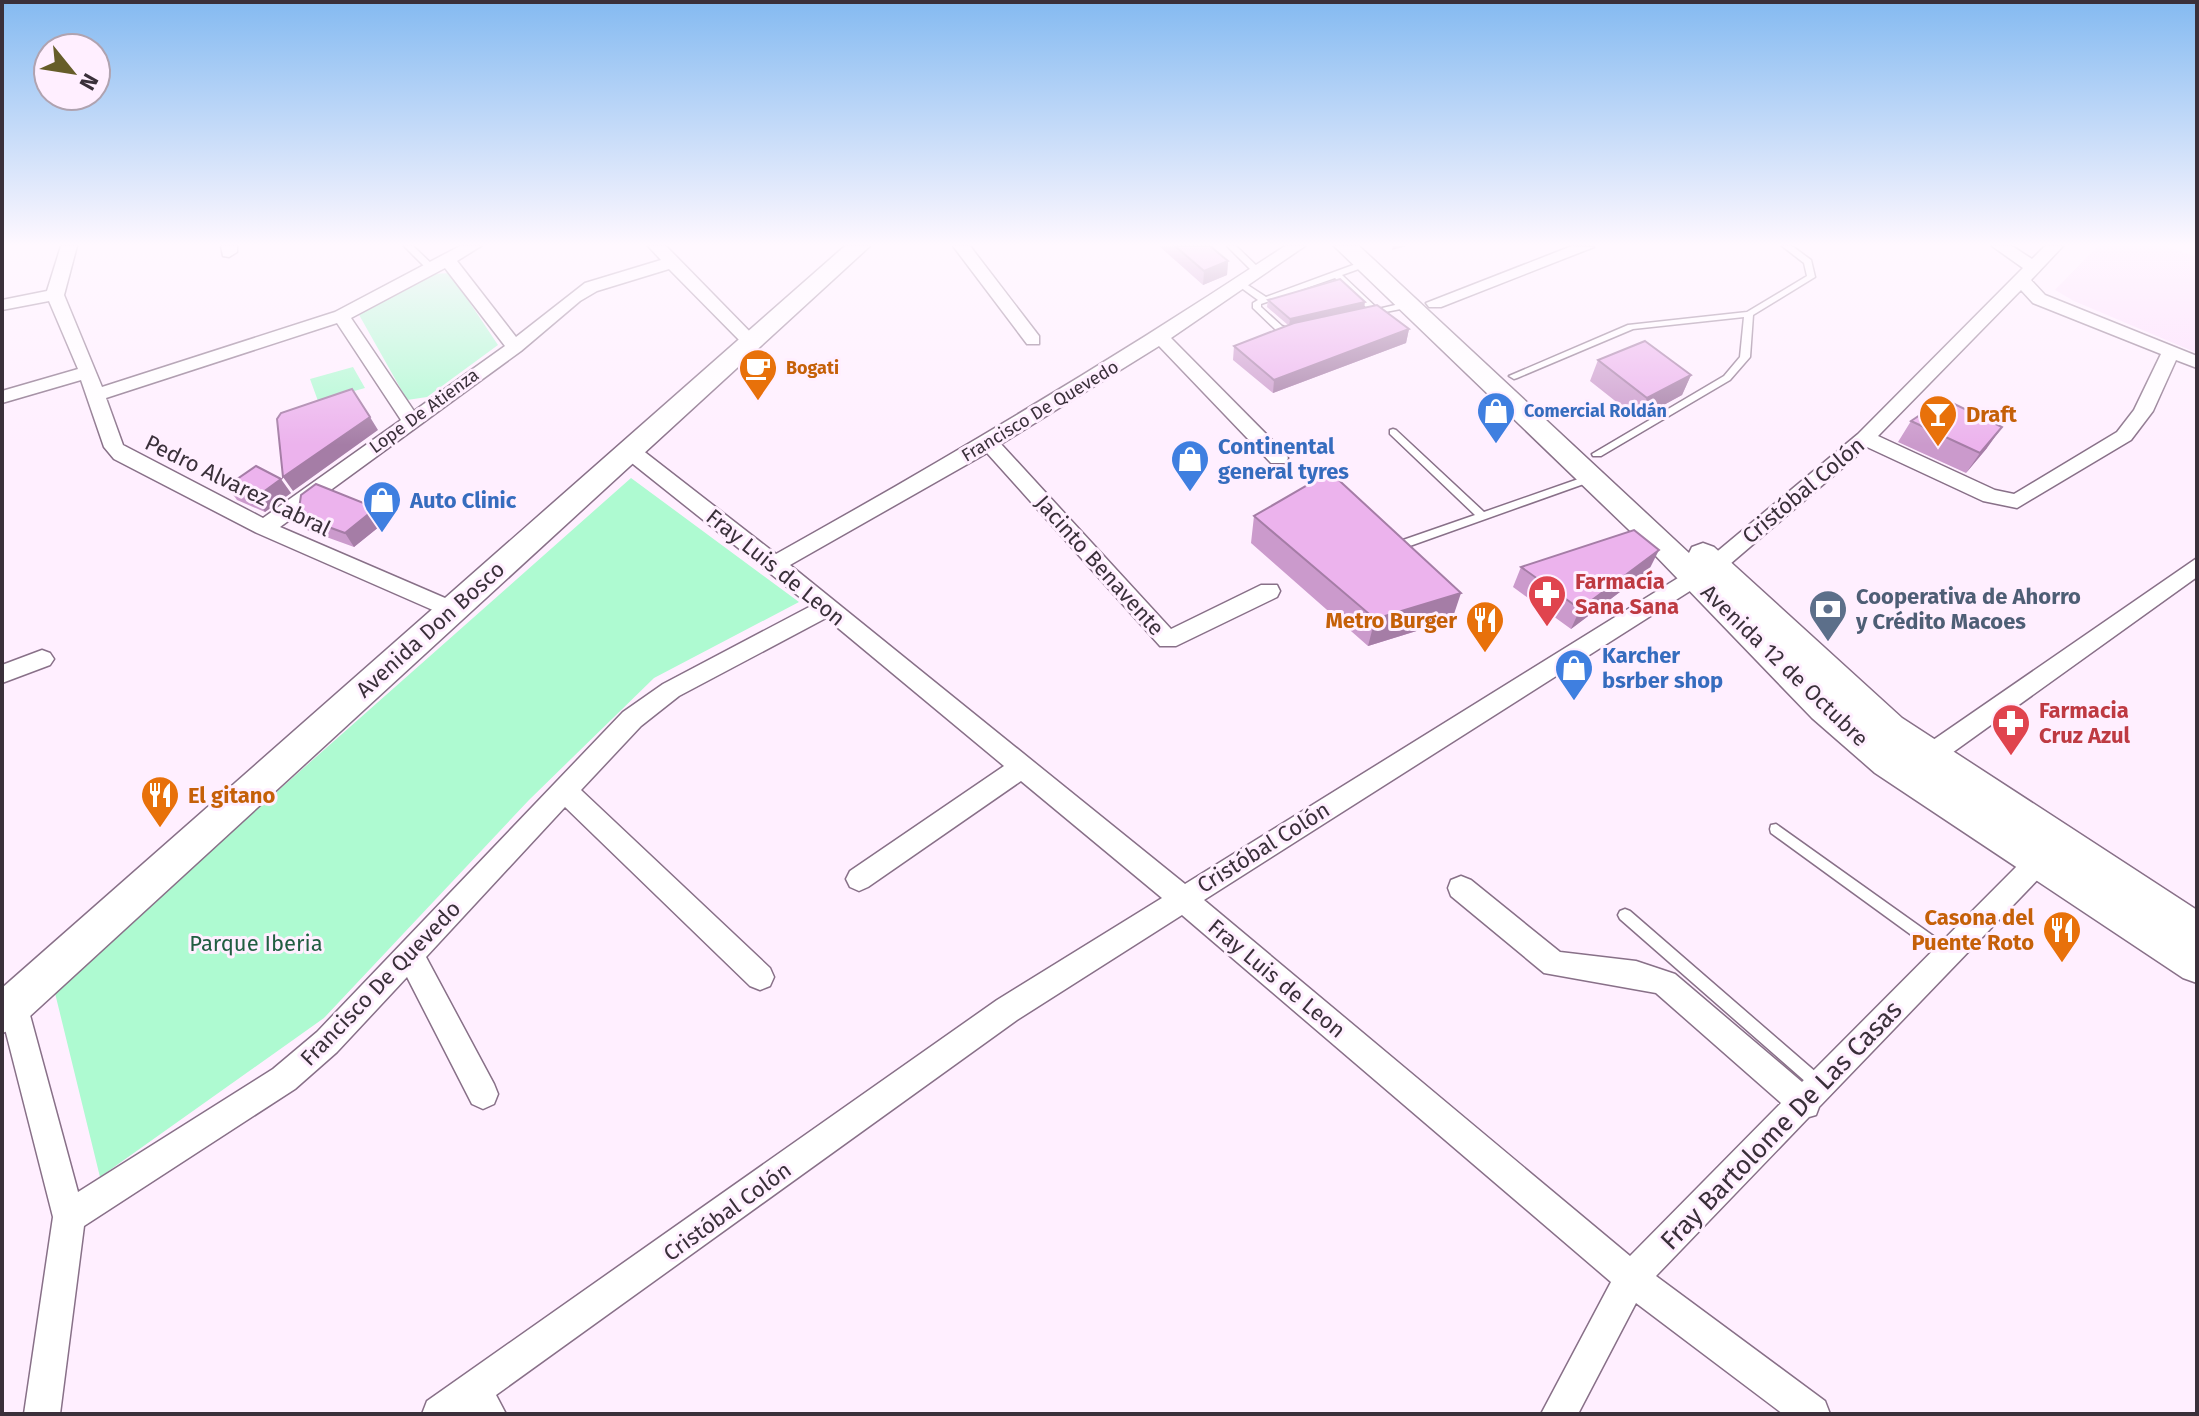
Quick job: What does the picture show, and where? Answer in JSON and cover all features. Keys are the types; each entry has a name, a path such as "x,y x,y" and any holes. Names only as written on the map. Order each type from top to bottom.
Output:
{"main road":[{"name":"Avenida Don Bosco","path":"8,1009 786,312"},
{"name":"Avenida 12 de Octubre","path":"1430,312 1704,571 1868,708 1929,756 2197,931"},
{"name":"Avenida 12 de Octubre","path":"1431,312 1514,376 1594,466"},
{"name":"Avenida 12 de Octubre","path":"1704,571 1824,709 1887,763 2197,965"}],"street":[{"name":"Pedro Alvarez Cabral","path":"62,312 88,372 114,447 121,454 264,528 451,610"},
{"path":"96,395 348,312"},
{"path":"483,312 515,347"},
{"name":"Lope De Atienza","path":"264,528 410,419 515,347 556,312"},
{"path":"722,312 752,343"},
{"path":"1012,312 1033,340"},
{"name":"Francisco De Quevedo","path":"775,564 989,443 1198,312"},
{"name":"Cristóbal Colón","path":"440,1414 481,1403 1007,1010 1704,571 1865,438 1989,312"},
{"path":"2072,312 2197,362"},
{"path":"341,316 410,419"},
{"path":"1160,337 1278,458"},
{"path":"1865,438 1990,496 2017,501 2124,436 2143,411 2171,351"},
{"path":"2,397 88,372"},
{"name":"Jacinto Benavente","path":"989,443 1168,640 1269,591"},
{"name":"Fray Luis de Leon","path":"630,451 775,564 1181,898 1631,1278 1812,1414"},
{"path":"1929,756 2197,566"},
{"name":"Francisco De Quevedo","path":"69,1217 284,1079 327,1042 632,719 671,690 827,607"},
{"path":"2,674 42,659"},
{"path":"859,879 1022,767"},
{"path":"565,791 760,977"},
{"name":"Fray Bartolome De Las Casas","path":"1559,1414 1631,1278 1814,1096 2038,862"},
{"path":"1461,888 1554,964 1636,974 1665,983 1814,1096"},
{"path":"409,952 483,1094"},
{"path":"8,1009 69,1217 42,1414"}],"lane":[{"path":"1261,312 1286,332 1309,328"},
{"path":"1363,315 1376,312"},
{"path":"1514,376 1631,327 1752,312"},
{"path":"1407,543 1482,516 1594,466 1727,378 1745,357 1749,314"},
{"path":"1393,432 1482,516"},
{"path":"1776,829 1948,954"},
{"path":"1625,915 1814,1096"}],"shaded area":[{"path":"2100,312 2197,312 2197,353"}],"green space":[{"path":"476,312 498,345 427,397 407,400 358,313"},
{"path":"353,367 365,388 318,401 310,379"},
{"name":"Parque Iberia","path":"631,478 799,602 654,678 529,800 324,1018 100,1177 54,989"}],"building":[{"path":"1282,312 1321,312 1290,319"},
{"path":"1344,312 1386,312 1409,329 1274,380 1234,346 1294,323"},
{"path":"1645,341 1691,375 1647,398 1598,360"},
{"path":"352,389 370,417 283,477 277,419 281,413"},
{"path":"1944,399 2002,427 1980,453 1911,421"},
{"path":"256,466 281,479 255,498 227,486"},
{"path":"1330,472 1461,593 1375,619 1254,516"},
{"path":"316,484 376,508 345,533 298,516 301,495"},
{"path":"1634,530 1659,550 1580,609 1521,567"}],"place":[{"name":"Bogati","path":"758,402"},
{"name":"Comercial Roldán","path":"1496,445"},
{"name":"Draft","path":"1938,448"},
{"name":"Continental general tyres","path":"1190,493"},
{"name":"Auto Clinic","path":"382,534"},
{"name":"Farmacía Sana Sana","path":"1547,628"},
{"name":"Cooperativa de Ahorro y Crédito Macoes","path":"1828,643"},
{"name":"Metro Burger","path":"1485,654"},
{"name":"Karcher bsrber shop","path":"1574,702"},
{"name":"Farmacia Cruz Azul","path":"2011,757"},
{"name":"El gitano","path":"160,829"},
{"name":"Casona del Puente Roto","path":"2062,964"}]}
